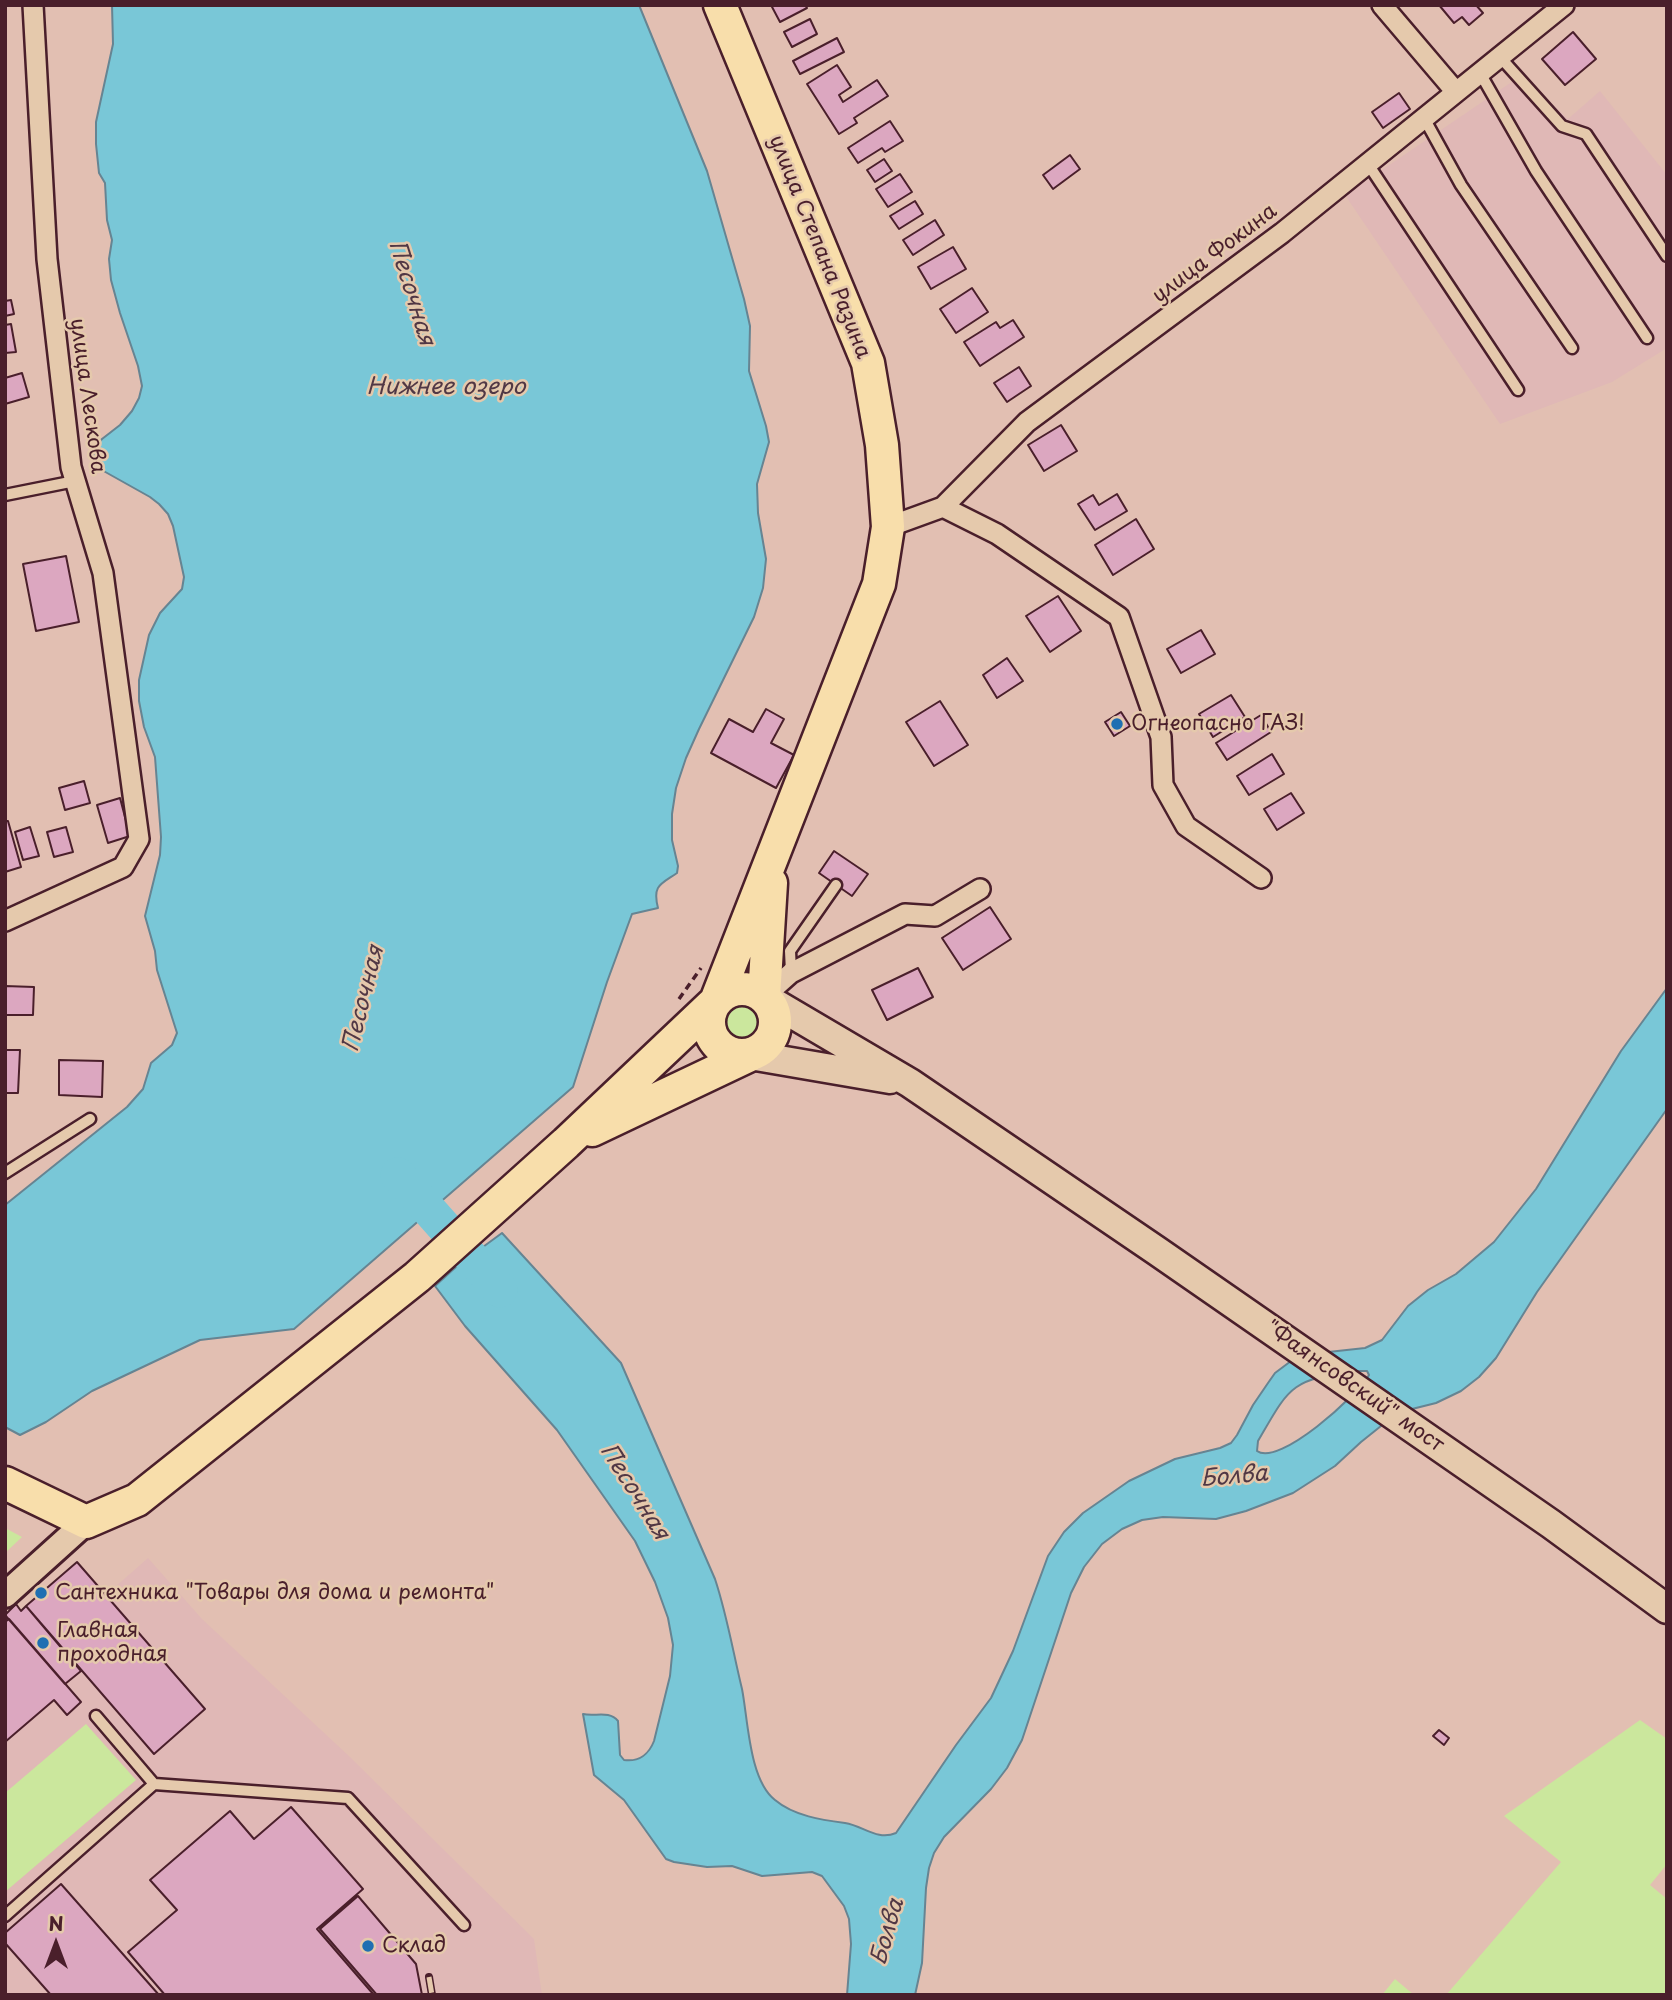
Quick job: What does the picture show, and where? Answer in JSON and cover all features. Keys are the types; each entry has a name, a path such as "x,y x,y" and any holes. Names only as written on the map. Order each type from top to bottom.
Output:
{"main road":[{"name":"улица Степана Разина","path":"716,1001 879,584 888,527 882,445 868,363 720,5"},
{"path":"764,998 773,854"},
{"path":"5,1483 86,1522 137,1500 417,1277 566,1143 724,994 745,989 755,992 771,1005 775,1015 773,1035 760,1051 566,1143"},
{"name":"\"Фаянсовский\" мост","path":"764,998 910,1083 1551,1524 1667,1609"},
{"path":"716,1001 710,1010 709,1031 713,1040 729,1054 750,1055 910,1083"}],"street":[{"name":"улица Лескова","path":"5,921 123,867 139,839 103,573 71,467 47,259 33,5"},
{"path":"1382,5 1456,92"},
{"name":"улица Фокина","path":"888,527 943,507 1027,422 1282,233 1564,5"},
{"path":"943,507 997,534 1119,617 1161,737 1163,785 1186,826 1261,878"},
{"path":"764,998 791,973 905,914 935,916 980,890"},
{"path":"5,1595 86,1522"}],"lane":[{"path":"1500,57 1562,126 1586,134 1667,256"},
{"path":"1480,73 1536,171 1647,338"},
{"path":"1424,118 1461,185 1573,348"},
{"path":"1368,164 1518,390"},
{"path":"5,495 75,481"},
{"path":"791,973 790,951 836,885"},
{"path":"5,1173 90,1119"},
{"path":"96,1716 154,1784 348,1798 464,1925"},
{"path":"5,1916 154,1784"}],"path":[{"path":"675,1005 704,963"}],"shaded area":[{"path":"1522,75 1568,119 1600,91 1667,175 1667,348 1612,382 1500,424 1345,195"},
{"path":"148,1558 202,1619 350,1757 534,1939 542,1995 5,1995 5,1742 54,1700 67,1714 81,1702 65,1684 81,1671 154,1754 205,1710 106,1595"}],"green space":[{"path":"742,1004 755,1009 760,1022 755,1035 742,1040 729,1035 724,1022 729,1009"},
{"path":"5,1528 22,1537 5,1553"},
{"path":"1640,1720 1667,1739 1667,1864 1650,1885 1667,1899 1667,1995 1446,1995 1561,1862 1504,1816"},
{"path":"86,1724 136,1780 5,1892 5,1793"},
{"path":"1395,1979 1414,1995 1382,1995"}],"water":[{"name":"Нижнее озеро","path":"112,5 639,5 707,171 744,299 750,326 749,371 769,442 757,484 758,513 766,559 763,588 754,617 699,729 676,788 672,840 677,873 659,886 656,894 658,908 632,914 573,1087 294,1329 200,1340 92,1391 46,1422 20,1435 5,1427 5,1205 127,1107 143,1089 151,1063 172,1045 177,1033 157,970 155,951 145,916 160,855 161,837 155,757 144,727 139,701 139,680 149,635 160,613 182,589 184,577 168,514 150,497 100,469 93,458 95,447 132,411 142,386 111,280 109,259 112,240 107,220 105,183 99,173 96,144 96,122 113,44"},
{"name":"Болва","path":"1667,988 1667,1109 1537,1292 1496,1358 1479,1377 1461,1391 1386,1422 1335,1466 1293,1493 1216,1519 1163,1517 1142,1520 1122,1529 1102,1544 1084,1567 1071,1593 1022,1740 1007,1768 991,1789 944,1837 934,1853 926,1888 922,1963 915,1995 847,1995 851,1944 849,1919 844,1906 822,1876 812,1872 762,1876 732,1866 707,1867 666,1859 624,1800 594,1775 583,1714 614,1718 618,1721 620,1755 624,1760 643,1756 654,1741 670,1676 673,1645 668,1618 655,1582 635,1541 557,1430 465,1326 435,1286 502,1233 621,1363 715,1579 742,1689 755,1764 766,1791 775,1800 799,1814 889,1835 896,1833 991,1698 1013,1651 1048,1556 1064,1532 1083,1513 1129,1481 1175,1459 1231,1443 1275,1373 1295,1358 1365,1348 1382,1340 1408,1306 1428,1290 1456,1274 1494,1242 1536,1189 1621,1051","holes":["1367,1371 1369,1375 1362,1385 1317,1426 1282,1449 1268,1453 1257,1451 1258,1441 1278,1408 1294,1389 1317,1378"]}],"building":[{"path":"771,5 805,5 807,8 780,22"},
{"path":"1439,5 1476,5 1483,13 1469,25 1462,17 1454,23"},
{"path":"810,19 817,34 792,47 784,32"},
{"path":"1573,32 1596,59 1565,85 1542,59"},
{"path":"837,38 844,52 800,74 793,61"},
{"path":"837,65 851,87 839,95 843,102 877,80 888,96 854,118 857,123 839,134 807,84"},
{"path":"1399,93 1410,109 1383,128 1372,112"},
{"path":"890,121 903,141 885,152 882,148 858,163 848,148"},
{"path":"1070,155 1080,169 1053,189 1043,175"},
{"path":"884,159 892,171 875,182 867,170"},
{"path":"900,174 912,192 888,207 876,189"},
{"path":"915,201 923,214 899,229 890,216"},
{"path":"935,220 944,235 913,255 903,240"},
{"path":"953,247 966,269 931,289 918,267"},
{"path":"972,288 988,312 956,333 940,309"},
{"path":"11,300 14,314 5,316 5,301"},
{"path":"1013,320 1024,337 980,366 964,342 996,322 1000,328"},
{"path":"11,324 16,352 5,353 5,325"},
{"path":"1019,367 1031,386 1007,402 994,383"},
{"path":"22,373 29,397 5,404 5,378"},
{"path":"1061,425 1077,451 1044,471 1028,445"},
{"path":"1117,494 1127,511 1095,530 1078,504 1093,495 1099,505"},
{"path":"1136,519 1154,549 1113,575 1095,545"},
{"path":"66,556 79,622 36,631 23,564"},
{"path":"1058,596 1081,631 1050,652 1026,616"},
{"path":"1201,630 1215,654 1181,673 1167,649"},
{"path":"1007,658 1023,681 997,698 983,675"},
{"path":"1231,695 1245,717 1213,737 1199,714"},
{"path":"940,701 968,745 934,766 906,722"},
{"path":"766,709 784,719 771,743 794,755 776,788 711,753 729,719 753,732"},
{"name":"Огнеопасно ГАЗ!","path":"1121,712 1130,726 1114,736 1105,722"},
{"path":"1261,715 1271,732 1227,760 1216,743"},
{"path":"1272,754 1284,774 1249,795 1237,776"},
{"path":"84,781 90,803 65,810 59,788"},
{"path":"1291,793 1304,813 1277,830 1264,809"},
{"path":"120,798 130,836 108,843 97,805"},
{"path":"5,821 8,821 21,867 5,872"},
{"path":"30,827 39,856 23,860 15,832"},
{"path":"66,827 73,852 54,857 47,832"},
{"path":"834,851 868,874 852,896 819,873"},
{"path":"990,907 1011,939 963,970 942,938"},
{"path":"918,968 933,997 887,1020 872,990"},
{"path":"5,986 34,987 33,1015 5,1015"},
{"path":"5,1050 20,1050 18,1093 5,1093"},
{"path":"59,1060 103,1061 102,1097 59,1095"},
{"path":"77,1562 205,1709 154,1754 26,1606"},
{"name":"Главная проходная","path":"16,1604 21,1611 26,1606 81,1671 65,1684 5,1615"},
{"path":"9,1619 81,1702 67,1715 54,1700 5,1742 5,1622"},
{"path":"1439,1730 1449,1738 1444,1745 1433,1736"},
{"path":"291,1807 363,1889 317,1929 374,1995 165,1995 128,1952 177,1910 150,1880 230,1811 254,1839"},
{"path":"61,1884 159,1995 51,1995 5,1943 5,1933"},
{"name":"Склад","path":"358,1896 416,1964 422,1995 377,1995 320,1929"}],"waterway":[{"name":"Песочная","path":"398,1175 500,1290"}],"railway":[{"path":"429,1977 432,1995"}],"place":[{"name":"Огнеопасно ГАЗ!","path":"1117,724"},
{"name":"Сантехника \"Товары для дома и ремонта\"","path":"41,1593"},
{"name":"Главная проходная","path":"43,1643"},
{"name":"Склад","path":"368,1946"}]}
